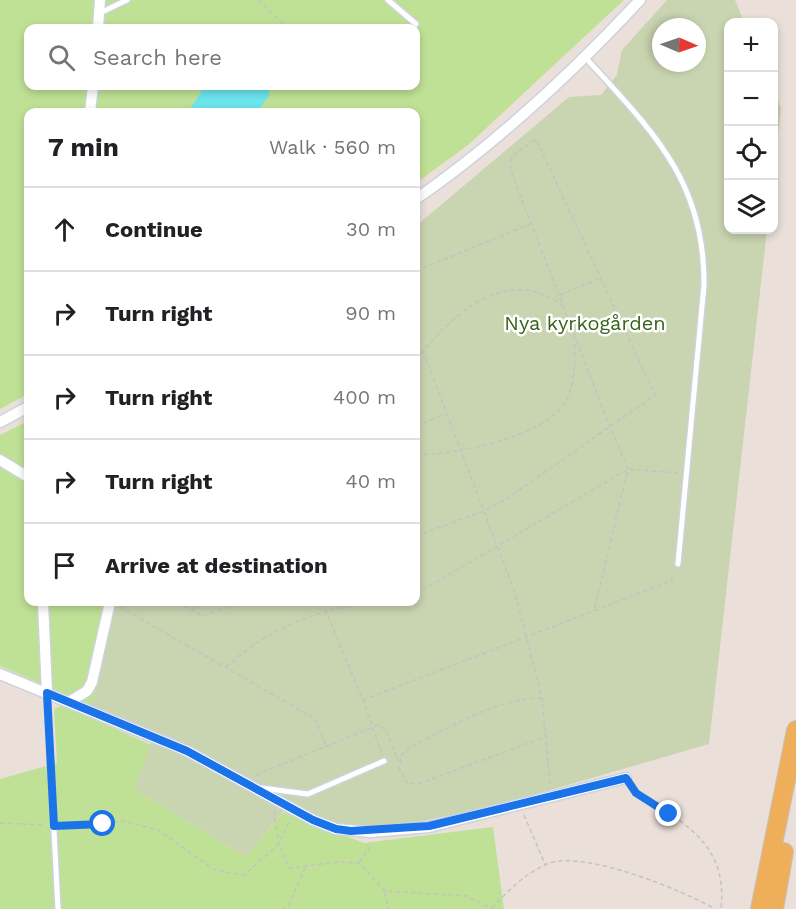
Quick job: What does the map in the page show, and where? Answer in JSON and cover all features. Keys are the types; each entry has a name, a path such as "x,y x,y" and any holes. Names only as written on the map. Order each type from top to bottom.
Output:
{"main road":[{"path":"760,909 796,730"},
{"path":"774,909 796,786"}],"street":[{"path":"99,24 100,0"},
{"path":"420,196 483,148 584,56 640,0"},
{"path":"90,108 93,90"},
{"path":"0,422 24,409"},
{"path":"0,460 24,475"},
{"path":"43,606 47,693"},
{"path":"69,702 87,691 92,682 109,606"},
{"path":"0,674 187,751 294,810 336,829 371,832 429,826 626,778"}],"lane":[{"path":"100,13 127,0"},
{"path":"388,0 416,24"},
{"path":"584,56 652,132 677,167 694,208 705,252 704,285 678,564"},
{"path":"47,693 58,909"},
{"path":"254,787 308,794 384,761"}],"path":[{"path":"258,0 284,24"},
{"path":"420,535 484,511 523,488 610,427 655,395 536,139 512,156 509,163 531,224 610,427 628,469 594,611"},
{"path":"420,269 531,224"},
{"path":"559,295 600,278"},
{"path":"420,355 460,312 486,297 512,290 527,291 543,294 563,305"},
{"path":"420,455 460,450 525,431 549,420 558,411 571,386 574,334"},
{"path":"420,349 423,351 515,593 542,698 551,797"},
{"path":"420,424 446,414"},
{"path":"420,592 628,469 687,474"},
{"path":"363,700 671,581 678,564"},
{"path":"117,606 312,717 318,724 326,746"},
{"path":"184,606 207,615 233,606"},
{"path":"193,611 195,606"},
{"path":"323,606 363,700 384,761"},
{"path":"226,667 271,632 353,606"},
{"path":"399,762 409,748 481,713 524,698 542,698"},
{"path":"243,781 378,725 386,730 403,778 407,783 418,784 545,737"},
{"path":"626,778 636,793 686,824 709,849 722,883 721,909"},
{"path":"272,798 279,844 289,868 305,868 339,862 359,863 385,891 388,909"},
{"path":"520,804 545,865"},
{"path":"0,823 27,822 82,827 124,821 158,830 215,870 244,875 279,844 294,810"},
{"path":"359,863 370,849 371,832"},
{"path":"385,891 467,896 492,909 520,880 545,865 575,860 595,863 689,894 715,909"},
{"path":"282,909 287,908 305,868"}],"green space":[{"path":"0,0 624,0 468,145 420,180 420,108 24,108 24,396 0,409"},
{"name":"Nya kyrkogården","path":"667,0 735,0 742,18 724,18 724,234 767,234 709,744 495,806 403,825 331,824 289,804 246,857 134,789 155,732 92,706 115,606 420,606 420,223 569,97 601,95 617,75 622,50"},
{"path":"778,100 781,108 778,136"},
{"path":"24,423 24,606 115,606 92,706 0,666 0,435"},
{"path":"63,705 151,745 134,789 246,857 283,812 364,843 493,827 504,909 0,909 0,779 57,763 54,709"}],"water":[{"path":"201,90 269,90 269,96 260,108 191,108"}],"route":[{"path":"103,824 82,827 54,826 47,693 187,751 313,820 336,829 371,832 429,826 626,778 636,793 669,814"}]}
